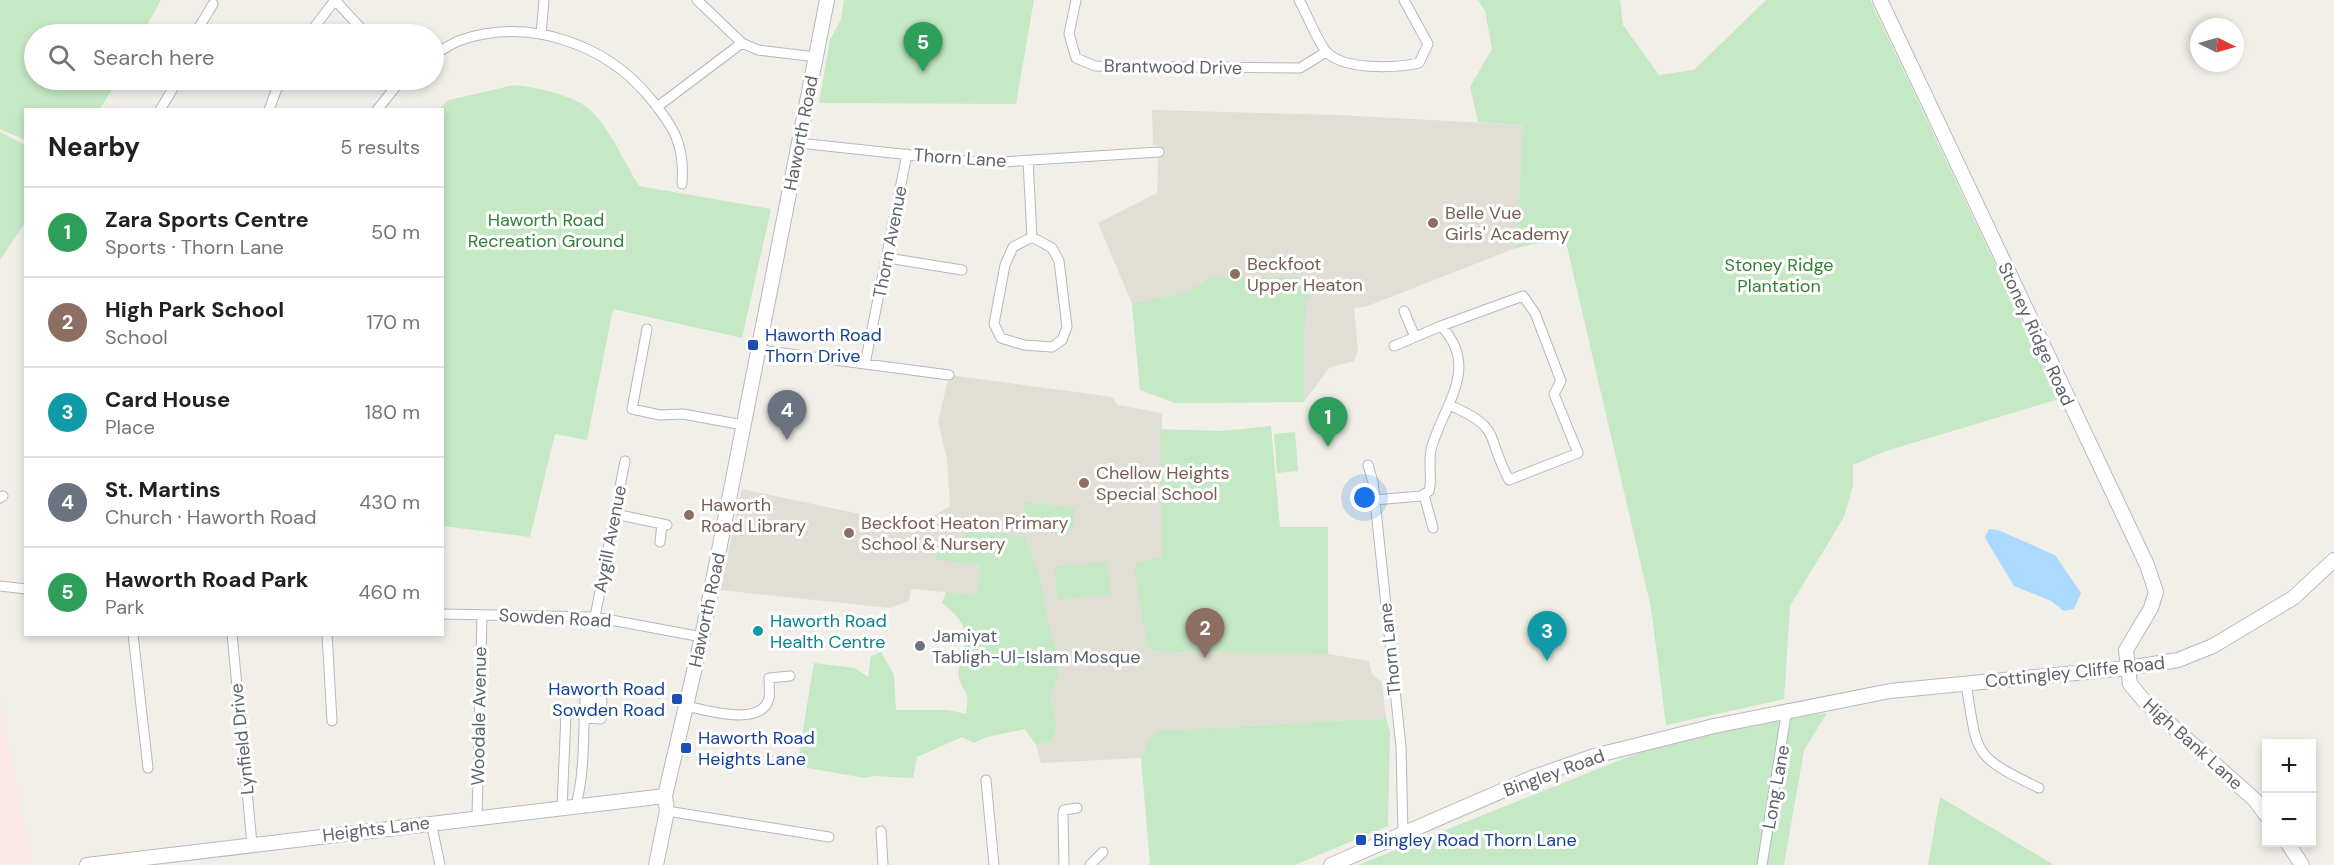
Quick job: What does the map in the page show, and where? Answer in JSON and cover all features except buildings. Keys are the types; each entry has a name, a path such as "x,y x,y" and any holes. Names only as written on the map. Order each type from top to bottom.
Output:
{"main road":[{"name":"Haworth Road","path":"656,865 667,812 665,796 702,637 827,0"},
{"name":"Stoney Ridge Road","path":"1880,0 2147,565 2156,591 2151,608 2126,650 2128,668"},
{"name":"Cottingley Cliffe Road","path":"1787,709 1890,691 2128,668 2178,660 2213,646 2293,598 2334,560"},
{"name":"High Bank Lane","path":"2128,668 2130,684 2145,702 2255,800 2262,810"},
{"name":"Bingley Road","path":"1331,865 1534,777 1594,756 1787,709"},
{"name":"Heights Lane","path":"93,865 187,859 252,844 665,796"},
{"path":"2290,847 2302,865"}],"street":[{"path":"317,24 335,0 357,24"},
{"path":"541,34 544,0"},
{"path":"697,0 708,3 742,44 758,50 816,57"},
{"name":"Brantwood Drive","path":"1076,0 1070,34 1076,58 1095,66 1300,68 1326,52"},
{"path":"1299,0 1326,52 1356,66 1400,67 1419,63 1428,44 1404,0"},
{"path":"201,24 213,4"},
{"path":"444,49 461,40 504,32 541,34 569,40 605,58 636,81 677,136 684,158 682,184"},
{"path":"657,107 742,44"},
{"path":"161,108 172,90"},
{"path":"270,108 276,90"},
{"path":"379,108 393,90"},
{"name":"Thorn Lane","path":"798,143 985,163 1159,152"},
{"name":"Thorn Avenue","path":"865,364 907,154"},
{"path":"1028,160 1032,237"},
{"path":"1032,237 1053,248 1059,261 1067,327 1062,340 1052,347 1024,345 1001,338 994,324 1005,265 1013,248 1032,237"},
{"path":"888,258 962,270"},
{"path":"1394,346 1523,296 1535,313 1561,381 1554,394 1578,453 1509,480 1499,462 1491,430 1477,417 1449,405"},
{"path":"1404,311 1415,337"},
{"path":"1374,500 1424,495 1430,491 1432,483 1431,448 1460,372 1450,336 1441,326"},
{"path":"647,329 632,409 660,415 683,414 743,425"},
{"path":"759,350 949,375"},
{"name":"Aygill Avenue","path":"595,617 625,461"},
{"name":"Thorn Lane","path":"1368,465 1374,500 1401,747 1403,834"},
{"path":"1424,495 1433,528"},
{"path":"615,514 665,525 660,542"},
{"path":"0,586 24,589"},
{"name":"Sowden Road","path":"444,614 595,617 702,637"},
{"name":"Woodale Avenue","path":"477,817 482,615"},
{"path":"133,636 148,768"},
{"name":"Lynfield Drive","path":"232,636 252,844"},
{"path":"327,636 332,721"},
{"path":"759,676 769,678 790,676"},
{"path":"686,706 740,716 753,713 763,708 769,698 769,678"},
{"path":"1966,684 1973,734 1979,751 2010,774 2039,788"},
{"name":"Long Lane","path":"1762,865 1787,709"},
{"path":"562,808 566,714"},
{"path":"576,806 582,784 584,718"},
{"path":"986,780 994,865"},
{"path":"1064,865 1064,810 1077,808"},
{"path":"667,812 829,837"},
{"path":"431,822 440,865"},
{"path":"881,831 883,865"},
{"path":"1090,865 1103,852"}],"shaded area":[{"name":"Beckfoot Upper Heaton","path":"1152,110 1339,115 1523,125 1516,248 1365,307 1354,308 1358,351 1354,361 1329,368 1304,402 1176,403 1140,390 1132,304 1098,223 1157,193 1159,145 1153,145"},
{"path":"949,375 1112,397 1118,405 1162,413 1162,557 1138,562 1148,649 1161,652 1328,654 1369,661 1372,674 1382,682 1386,718 1228,727 1148,741 1141,758 1041,763 1036,745 1051,742 1057,722 1049,697 1059,675 1058,655 1049,626 958,541 938,547 937,560 980,564 977,595 911,589 909,601 890,608 720,590 742,489 883,519 928,519 950,506 947,459 938,422"},
{"path":"0,700 31,863 0,863"}],"green space":[{"path":"0,0 161,0 148,24 24,24 24,90 111,90 101,108 24,108 24,140 0,129"},
{"path":"844,0 1034,0 1016,104 819,103 830,40 841,19"},
{"name":"Stoney Ridge Plantation","path":"1478,0 1620,0 1623,25 1659,75 1694,70 1766,0 1870,0 2059,399 1886,451 1853,465 1853,486 1844,517 1790,606 1784,699 1666,725 1651,608 1565,238 1516,248 1523,125 1478,122 1470,87 1492,49 1485,11"},
{"name":"Haworth Road Recreation Ground","path":"514,85 541,89 560,95 578,102 593,112 607,131 639,186 771,209 742,338 613,309 587,440 555,434 530,537 444,526 444,108 440,108 449,100"},
{"path":"0,132 24,144 24,224 0,260"},
{"path":"1209,277 1309,277 1309,301 1305,301 1304,402 1176,403 1140,390 1132,304 1183,293"},
{"path":"1271,426 1280,527 1328,527 1328,654 1161,652 1148,649 1134,569 1138,562 1162,557 1160,429 1221,431"},
{"path":"1295,432 1298,471 1277,473 1274,434"},
{"path":"1024,502 1075,508 1072,532 1021,526"},
{"path":"968,531 1024,536 1038,570 1049,626 1058,655 1059,675 1049,697 1057,722 1051,742 1036,745 1025,729 987,737 974,743 962,737 917,757 913,778 874,776 864,778 797,766 814,663 855,668 868,677 871,656 881,652 894,675 896,710 948,710 966,714 967,696 958,674 965,634 961,621 942,603 946,592 977,595 980,565 936,560 938,546 958,541"},
{"path":"1107,561 1111,594 1058,600 1054,567"},
{"path":"1827,713 1804,750 1784,865 1358,865 1648,749 1783,718"},
{"path":"1386,718 1390,732 1388,826 1295,865 1150,865 1141,758 1148,741 1157,731"},
{"path":"1940,797 2054,865 1928,865"}],"water":[{"path":"1989,529 1998,530 2055,555 2081,593 2074,609 2064,611 2051,601 2014,586 1985,537"}],"place":[{"name":"Haworth Road Park","path":"923,72"},
{"name":"Belle Vue Girls' Academy","path":"1433,223"},
{"name":"Beckfoot Upper Heaton","path":"1235,274"},
{"name":"Haworth Road Thorn Drive","path":"753,345"},
{"name":"St. Martins","path":"787,440"},
{"name":"Zara Sports Centre","path":"1328,447"},
{"name":"Chellow Heights Special School","path":"1084,483"},
{"name":"Haworth Road Library","path":"689,515"},
{"name":"Beckfoot Heaton Primary School & Nursery","path":"849,533"},
{"name":"Haworth Road Health Centre","path":"758,631"},
{"name":"Jamiyat Tabligh-Ul-Islam Mosque","path":"920,646"},
{"name":"High Park School","path":"1205,658"},
{"name":"Card House","path":"1547,661"},
{"name":"Haworth Road Sowden Road","path":"677,699"},
{"name":"Haworth Road Heights Lane","path":"686,748"},
{"name":"Bingley Road Thorn Lane","path":"1361,840"}]}
